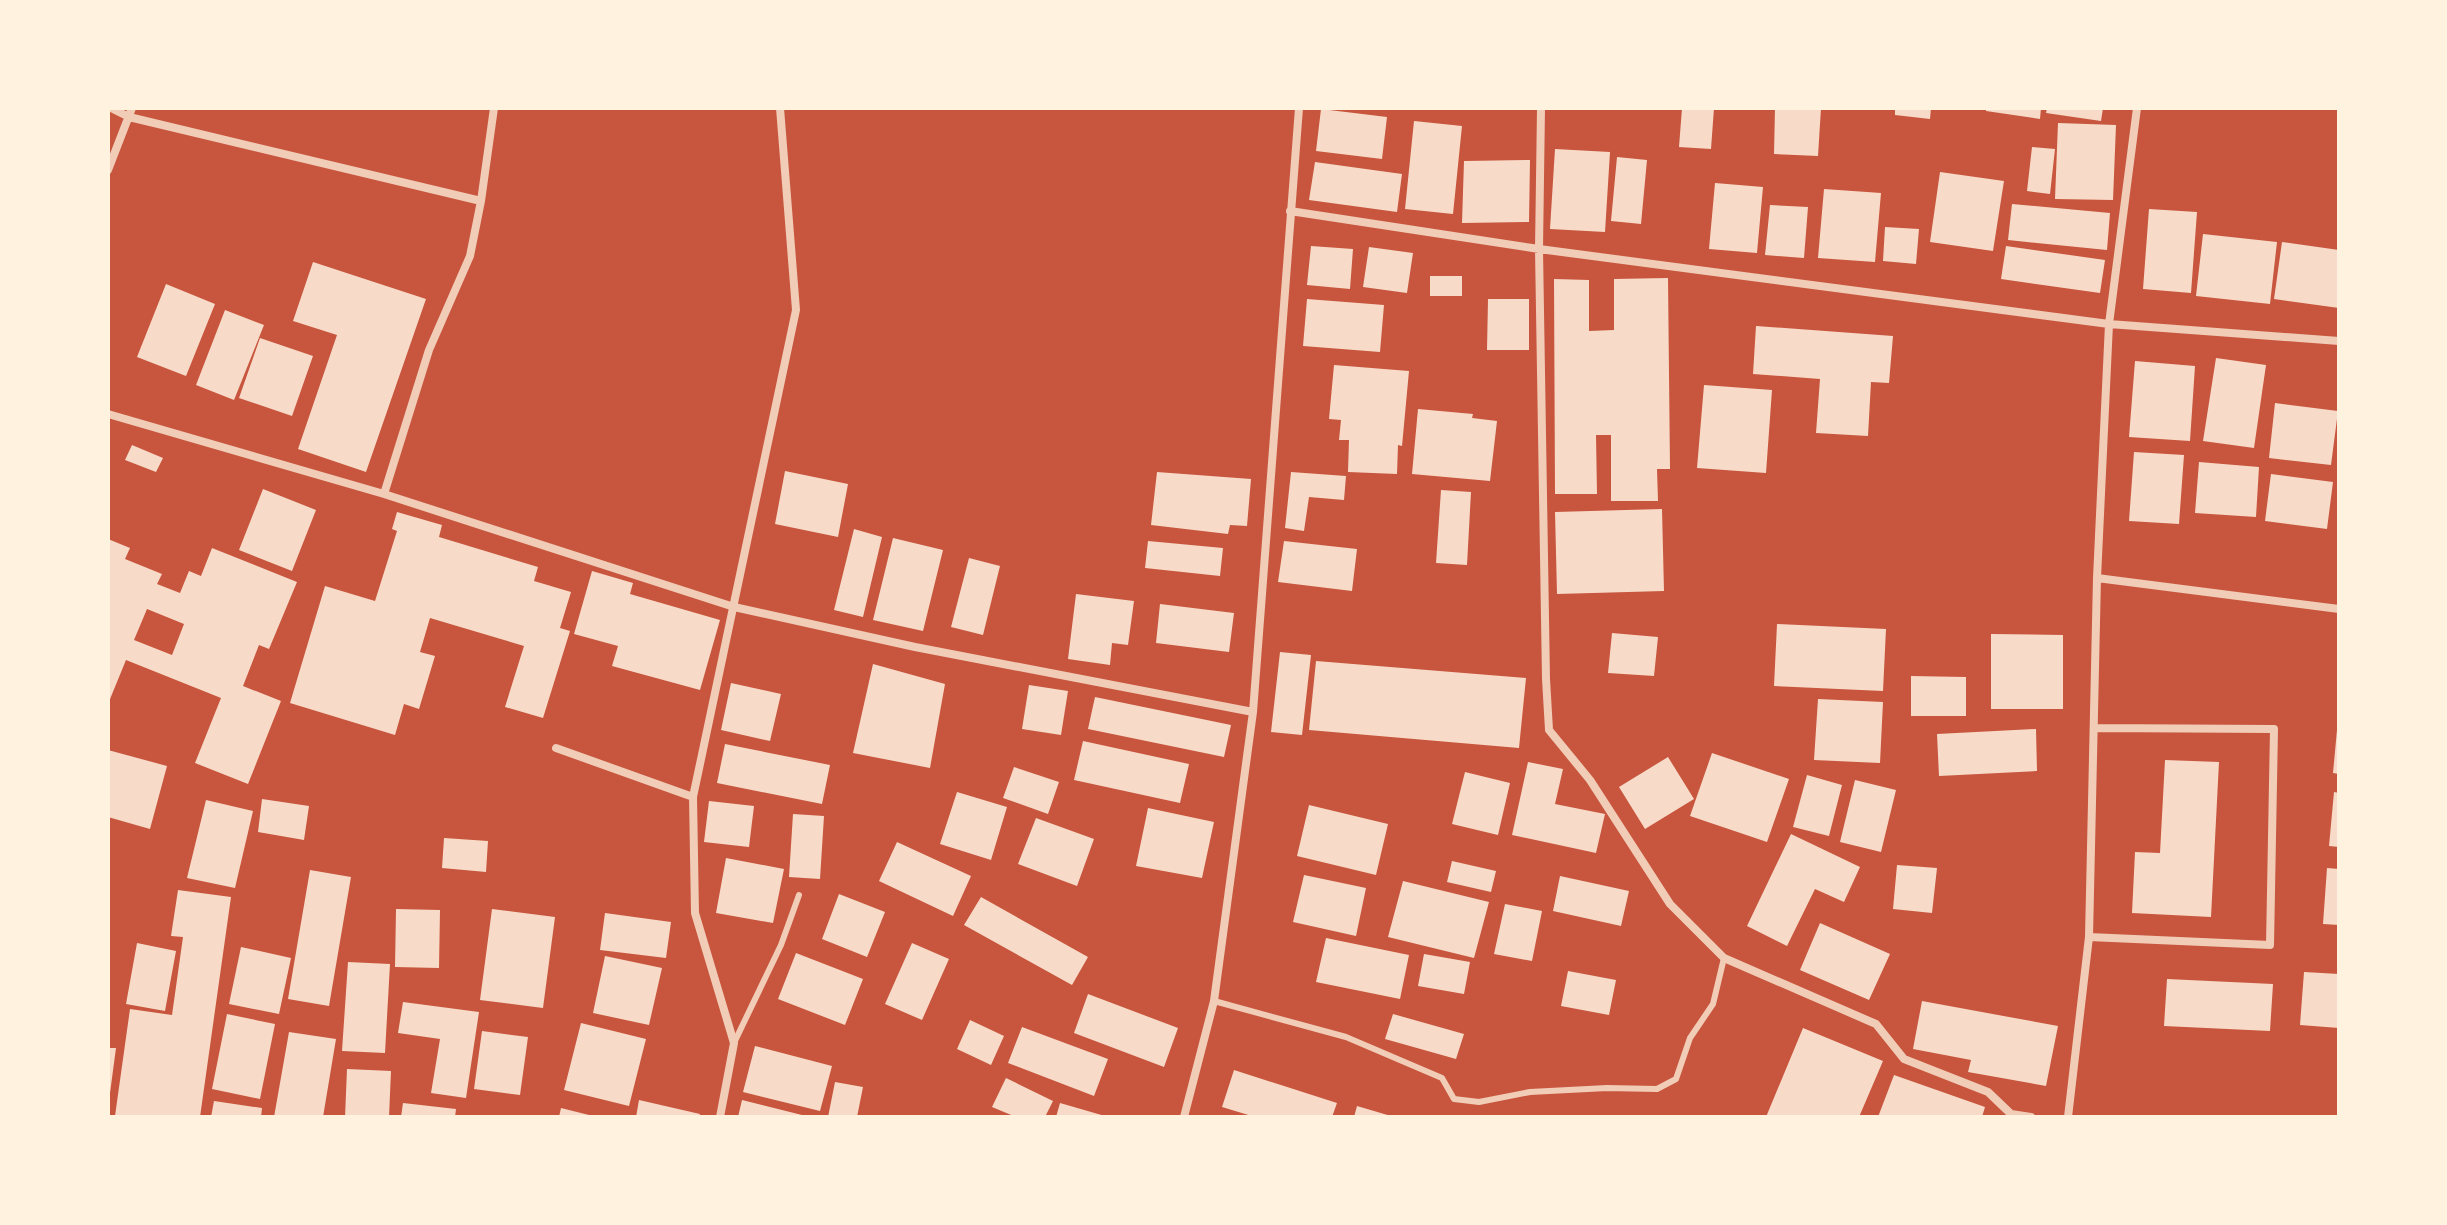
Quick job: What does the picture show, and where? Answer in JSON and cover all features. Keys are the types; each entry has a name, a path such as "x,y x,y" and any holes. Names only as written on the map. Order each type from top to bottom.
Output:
{"street":[{"path":"111,108 481,201"},
{"path":"384,494 429,350 470,256 494,108"},
{"path":"720,1117 734,1043 695,913 693,797 796,310 780,108"},
{"path":"1184,1117 1214,1001 1253,712 1299,108"},
{"path":"1541,108 1539,249 1549,730 1590,780 1670,904 1724,958 1876,1024 1904,1059 1988,1092 2011,1114 2031,1117"},
{"path":"2068,1117 2089,937 2097,578 2109,324 2137,108"},
{"path":"108,170 130,112"},
{"path":"1290,211 1539,249 2109,324 2339,341"},
{"path":"108,414 384,494 734,607 915,647 1253,712"},
{"path":"2097,578 2339,609"},
{"path":"2089,937 2270,945 2274,729 2094,728"},
{"path":"556,748 693,797"}],"lane":[{"path":"734,1043 781,945 799,895"},
{"path":"1214,1001 1346,1037 1442,1078 1454,1099 1479,1102 1530,1092 1657,1089 1676,1079 1690,1038 1713,1004 1724,958"}],"building":[{"path":"1682,108 1714,108 1711,149 1679,147"},
{"path":"1775,108 1821,108 1818,156 1774,154"},
{"path":"1895,108 1931,108 1930,119 1895,115"},
{"path":"1986,108 2041,108 2040,119 1986,111"},
{"path":"2047,108 2103,108 2101,121 2046,113"},
{"path":"1321,109 1387,117 1382,159 1316,151"},
{"path":"1414,121 1462,126 1453,214 1405,209"},
{"path":"2058,123 2116,125 2113,200 2055,199"},
{"path":"2032,147 2055,149 2050,194 2027,191"},
{"path":"1555,149 1610,152 1605,232 1550,229"},
{"path":"1617,157 1647,160 1641,224 1611,221"},
{"path":"1530,160 1529,222 1462,223 1464,161"},
{"path":"1315,162 1402,174 1397,212 1309,200"},
{"path":"1940,172 2004,181 1993,251 1930,242"},
{"path":"1715,183 1763,187 1757,253 1709,249"},
{"path":"1824,189 1881,193 1875,262 1818,258"},
{"path":"2012,204 2110,213 2107,250 2008,240"},
{"path":"1770,205 1808,207 1804,258 1765,255"},
{"path":"2149,209 2197,212 2191,293 2143,289"},
{"path":"1885,227 1919,229 1916,264 1883,261"},
{"path":"2203,234 2277,242 2270,304 2196,296"},
{"path":"2282,242 2339,250 2339,308 2274,299"},
{"path":"1311,246 1353,249 1350,289 1307,285"},
{"path":"2006,246 2105,260 2100,293 2001,279"},
{"path":"1369,247 1413,253 1407,293 1363,287"},
{"path":"313,262 426,299 366,472 298,449 337,335 293,321"},
{"path":"1430,276 1462,276 1462,296 1430,296"},
{"path":"1668,278 1670,469 1657,469 1658,501 1611,501 1611,435 1596,435 1597,494 1555,494 1554,279 1589,280 1589,331 1614,330 1614,279"},
{"path":"166,284 215,304 186,376 137,357"},
{"path":"1307,299 1384,305 1380,352 1303,346"},
{"path":"1488,299 1529,299 1529,350 1487,350"},
{"path":"225,310 264,325 234,400 196,385"},
{"path":"1756,326 1893,336 1889,383 1871,382 1868,436 1816,433 1820,379 1753,374"},
{"path":"260,338 313,356 292,416 239,398"},
{"path":"2216,358 2266,365 2254,448 2203,441"},
{"path":"2135,361 2195,366 2190,441 2129,437"},
{"path":"1334,365 1409,371 1397,474 1348,472 1349,440 1339,440 1341,420 1329,419"},
{"path":"1704,385 1772,390 1766,473 1697,468"},
{"path":"2275,403 2338,411 2331,465 2269,458"},
{"path":"1418,409 1473,414 1472,418 1497,421 1490,481 1412,474"},
{"path":"132,445 163,458 156,472 125,460"},
{"path":"2134,452 2184,455 2179,524 2129,521"},
{"path":"2199,462 2259,467 2256,517 2195,513"},
{"path":"785,471 848,484 838,537 775,524"},
{"path":"1157,472 1251,479 1247,526 1230,525 1228,534 1151,525"},
{"path":"1291,472 1346,476 1344,500 1309,497 1304,531 1285,528"},
{"path":"2271,474 2333,482 2327,529 2265,521"},
{"path":"263,489 316,510 292,571 239,550"},
{"path":"1441,490 1471,492 1467,565 1436,563"},
{"path":"1662,509 1664,591 1557,594 1555,512"},
{"path":"397,512 442,525 439,537 538,567 534,581 571,592 560,628 570,631 543,718 505,707 524,646 430,618 420,652 435,656 419,709 404,704 395,735 290,703 325,586 375,601 397,531 392,529"},
{"path":"854,529 882,537 863,617 834,610"},
{"path":"893,538 943,550 923,631 873,620"},
{"path":"108,539 130,548 125,559 162,574 157,584 180,593 189,571 201,576 212,548 297,582 269,649 259,645 243,686 281,701 248,784 195,763 221,698 126,660 108,704","holes":["147,609 184,624 172,655 134,640"]},
{"path":"1148,541 1223,548 1220,576 1145,568"},
{"path":"1284,541 1357,549 1352,591 1278,582"},
{"path":"969,558 1000,566 983,635 951,627"},
{"path":"592,571 633,583 630,594 720,620 700,690 612,666 618,646 574,634"},
{"path":"1076,594 1134,601 1128,645 1112,643 1110,665 1068,659"},
{"path":"1160,604 1234,613 1229,652 1156,643"},
{"path":"1777,624 1886,629 1883,691 1774,686"},
{"path":"1612,633 1658,637 1654,676 1608,673"},
{"path":"1991,634 2063,635 2063,709 1991,709"},
{"path":"1280,652 1311,655 1302,735 1271,732"},
{"path":"1316,661 1526,678 1519,748 1309,730"},
{"path":"873,664 945,684 930,768 853,753"},
{"path":"1911,676 1966,677 1966,716 1911,716"},
{"path":"731,683 781,694 770,741 721,730"},
{"path":"1029,685 1068,691 1061,735 1022,729"},
{"path":"1095,697 1231,725 1224,757 1088,729"},
{"path":"1818,699 1883,702 1880,763 1814,760"},
{"path":"2036,729 2037,771 1939,776 1937,734"},
{"path":"2339,730 2339,774 2333,773"},
{"path":"1083,741 1189,764 1180,803 1074,780"},
{"path":"725,744 830,765 822,804 717,783"},
{"path":"108,750 167,766 150,829 108,817"},
{"path":"1712,753 1789,779 1767,842 1690,816"},
{"path":"1668,757 1694,799 1645,829 1619,787"},
{"path":"2165,760 2219,762 2211,917 2132,913 2135,852 2160,853"},
{"path":"1528,762 1563,769 1555,804 1605,814 1596,853 1512,835"},
{"path":"1014,767 1059,782 1048,814 1003,798"},
{"path":"1465,772 1510,783 1498,835 1452,824"},
{"path":"1807,775 1842,785 1829,836 1793,827"},
{"path":"1855,780 1896,790 1881,852 1840,842"},
{"path":"957,792 1007,807 991,860 940,844"},
{"path":"2334,792 2339,793 2339,847 2329,846"},
{"path":"262,799 309,806 304,840 258,832"},
{"path":"206,800 253,811 235,888 187,878"},
{"path":"709,801 754,806 749,847 704,842"},
{"path":"1309,805 1388,824 1376,875 1297,856"},
{"path":"1148,808 1214,822 1202,878 1136,866"},
{"path":"793,814 824,816 820,879 789,877"},
{"path":"1036,818 1094,839 1077,886 1018,864"},
{"path":"1791,834 1860,867 1844,902 1815,889 1787,946 1747,926"},
{"path":"444,838 488,841 486,872 442,868"},
{"path":"897,842 971,876 953,916 879,881"},
{"path":"726,858 784,869 773,923 716,913"},
{"path":"1452,861 1496,871 1491,892 1447,882"},
{"path":"1897,865 1937,868 1932,913 1893,909"},
{"path":"2327,868 2339,869 2339,925 2323,924"},
{"path":"310,870 351,877 329,1006 288,999"},
{"path":"1304,875 1366,888 1356,936 1293,922"},
{"path":"1560,876 1629,891 1621,926 1553,911"},
{"path":"1403,881 1489,902 1474,958 1388,937"},
{"path":"178,890 231,897 200,1117 115,1116 130,1009 172,1015 183,937 171,936"},
{"path":"839,894 885,912 867,957 822,939"},
{"path":"981,897 1088,957 1072,985 964,925"},
{"path":"1505,904 1542,911 1532,961 1494,954"},
{"path":"396,909 440,910 439,968 395,967"},
{"path":"492,909 555,917 543,1008 480,1000"},
{"path":"605,913 671,922 666,958 600,950"},
{"path":"1820,923 1890,954 1869,1000 1800,970"},
{"path":"1326,938 1409,955 1400,999 1316,982"},
{"path":"137,943 176,951 165,1011 126,1004"},
{"path":"912,943 949,959 922,1020 885,1004"},
{"path":"241,947 291,958 279,1014 229,1004"},
{"path":"796,953 863,979 845,1025 778,999"},
{"path":"1424,954 1470,962 1464,994 1418,986"},
{"path":"605,956 662,968 649,1025 593,1013"},
{"path":"348,962 390,964 385,1053 342,1051"},
{"path":"1568,971 1616,980 1609,1015 1561,1006"},
{"path":"2304,972 2339,974 2339,1028 2300,1025"},
{"path":"2167,979 2273,984 2270,1031 2164,1026"},
{"path":"1088,994 1178,1028 1164,1067 1074,1033"},
{"path":"1922,1001 2058,1026 2046,1086 1968,1072 1971,1060 1913,1049"},
{"path":"403,1002 479,1012 466,1098 431,1093 440,1039 398,1033"},
{"path":"227,1014 275,1024 260,1099 212,1089"},
{"path":"1393,1014 1464,1034 1456,1059 1385,1039"},
{"path":"970,1020 1004,1036 991,1065 957,1049"},
{"path":"581,1023 646,1039 629,1106 564,1090"},
{"path":"1022,1027 1108,1059 1094,1096 1008,1063"},
{"path":"1803,1028 1883,1061 1859,1117 1766,1117"},
{"path":"482,1031 528,1037 520,1095 474,1089"},
{"path":"289,1032 336,1039 323,1117 274,1117"},
{"path":"755,1046 832,1066 820,1111 743,1092"},
{"path":"108,1048 116,1048 110,1093 108,1093"},
{"path":"347,1069 391,1071 389,1117 345,1117"},
{"path":"1234,1070 1337,1103 1332,1117 1255,1117 1222,1107"},
{"path":"1894,1075 1985,1107 1982,1117 1878,1117"},
{"path":"1006,1078 1053,1101 1045,1117 1016,1117 992,1107"},
{"path":"835,1082 863,1087 857,1117 828,1117"},
{"path":"639,1100 700,1114 699,1117 636,1117"},
{"path":"742,1100 806,1116 806,1117 738,1117"},
{"path":"214,1101 262,1108 261,1117 211,1117"},
{"path":"403,1103 456,1109 455,1117 401,1117"},
{"path":"1060,1103 1105,1116 1105,1117 1056,1117"},
{"path":"1357,1106 1391,1116 1391,1117 1354,1117"},
{"path":"561,1108 593,1116 593,1117 559,1117"}]}
